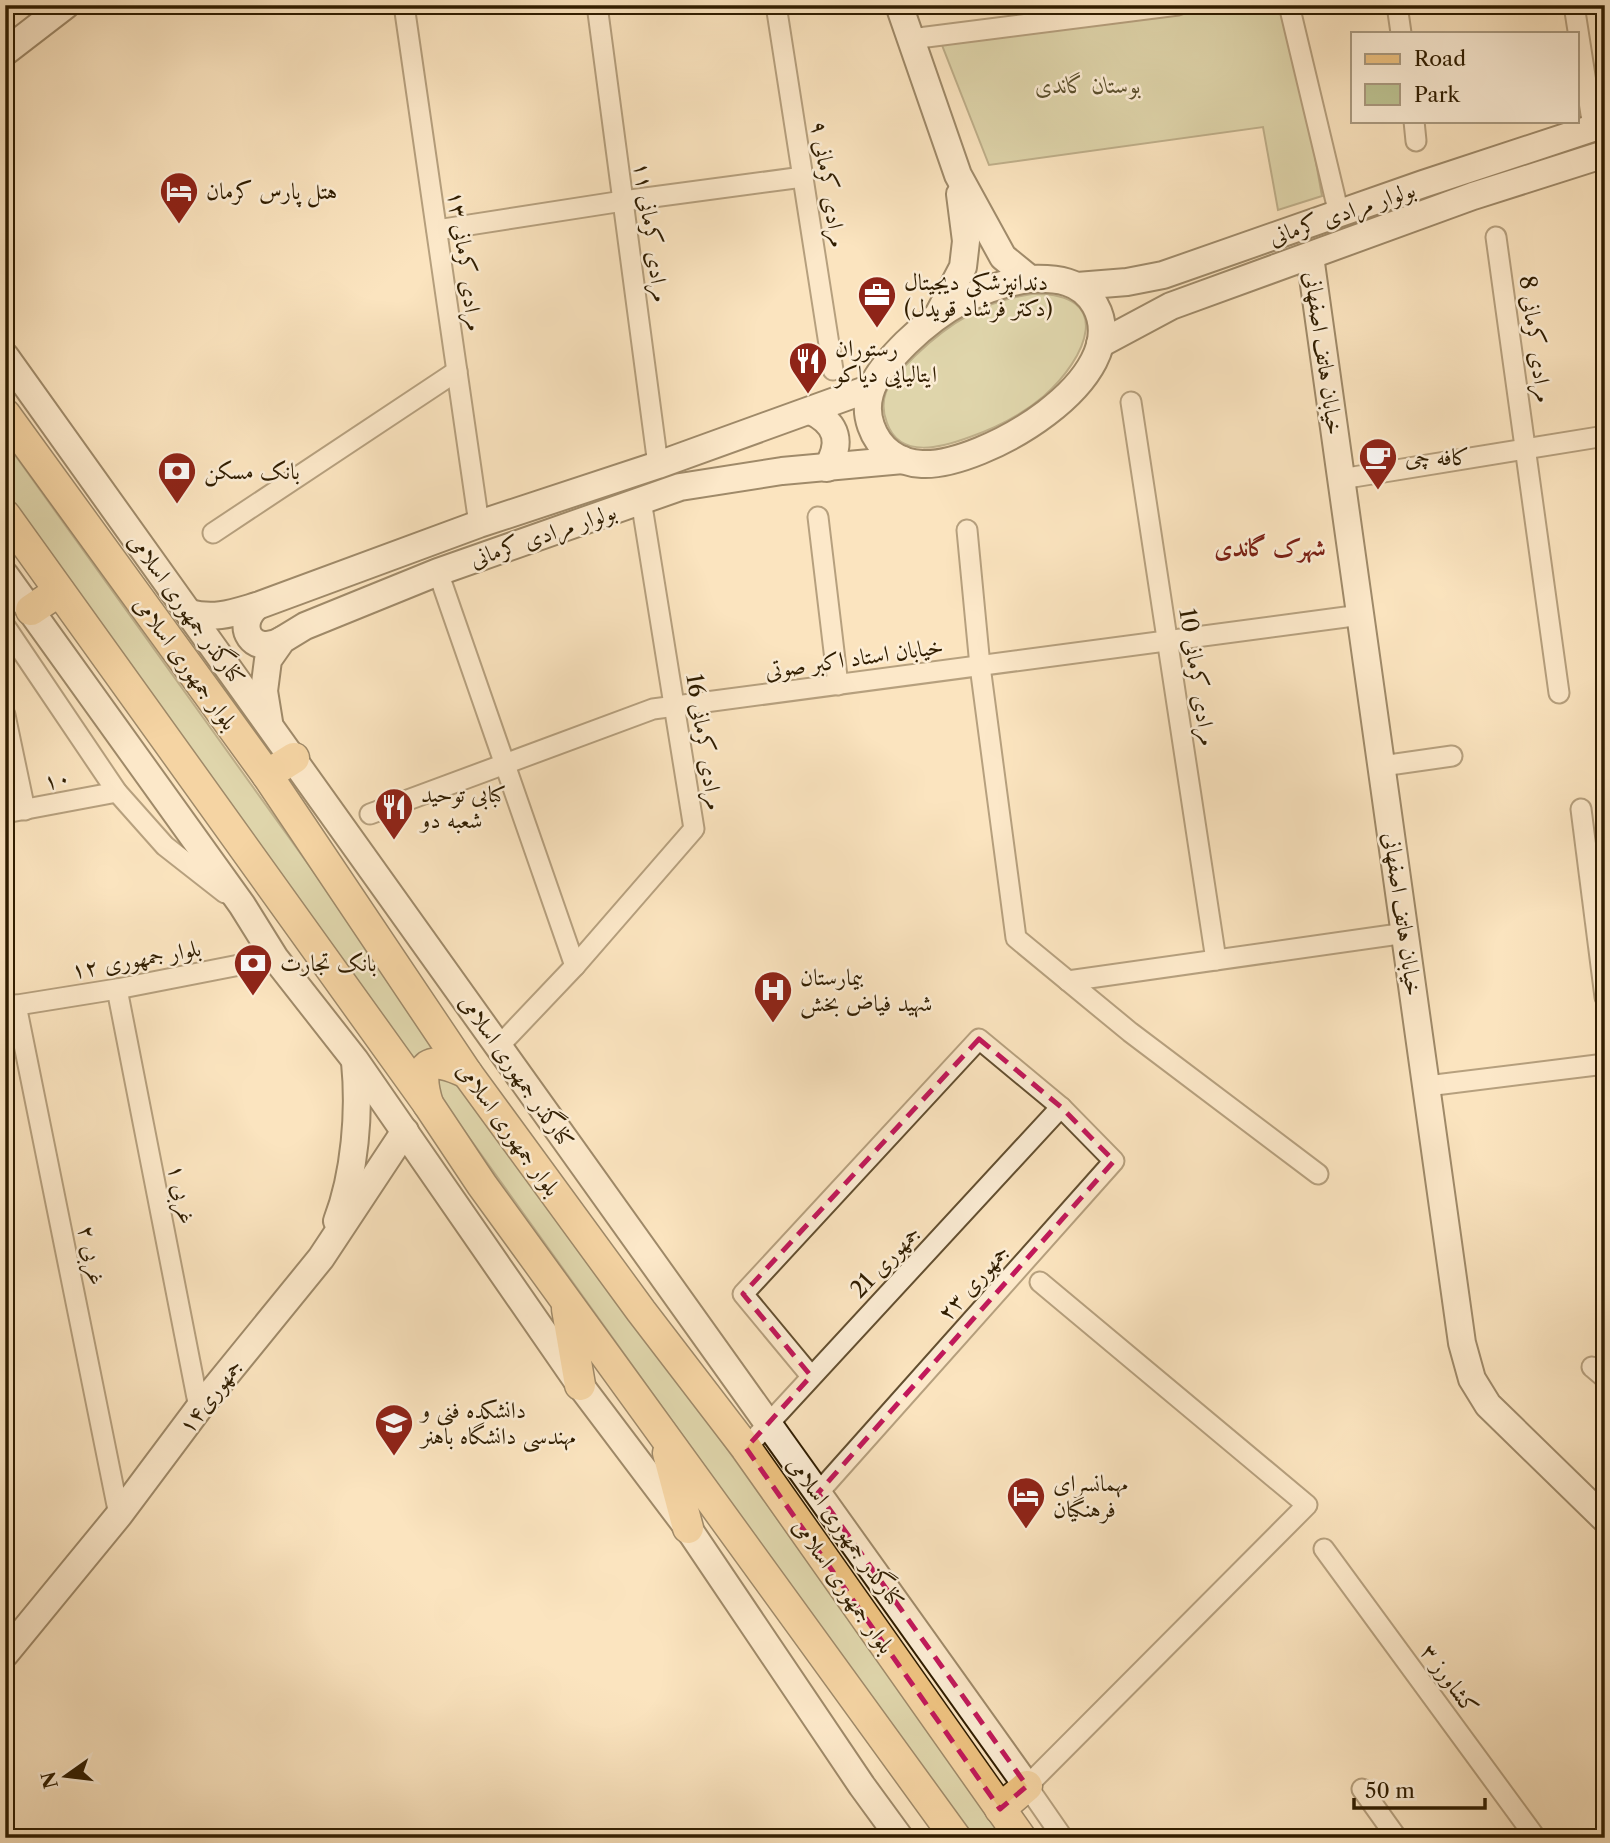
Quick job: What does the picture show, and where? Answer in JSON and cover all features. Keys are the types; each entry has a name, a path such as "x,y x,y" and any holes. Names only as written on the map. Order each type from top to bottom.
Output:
{"main road":[{"name":"بلوار جمهوری اسلامی","path":"5,414 267,775 467,1073 641,1311 746,1448 1021,1838"},
{"path":"5,515 428,1104 566,1302 956,1838"},
{"path":"31,610 59,591"},
{"path":"267,775 294,758"},
{"path":"428,1104 423,1086 424,1072 428,1066 433,1063 447,1063 467,1073"},
{"path":"566,1302 580,1385"},
{"path":"664,1436 688,1528"},
{"path":"1000,1809 1027,1786"}],"street":[{"path":"6,52 66,5"},
{"name":"مرادی کرمانی ۱۳","path":"404,5 479,524"},
{"name":"مرادی کرمانی ۱۱","path":"597,5 658,465"},
{"name":"مرادی کرمانی ۹","path":"776,5 833,370"},
{"path":"899,5 958,175 1003,257 1030,279"},
{"path":"911,39 1178,5"},
{"path":"1289,5 1339,214"},
{"path":"1397,5 1401,32"},
{"path":"1574,5 1599,126"},
{"path":"1414,122 1416,141"},
{"name":"بولوار مرادی کرمانی","path":"1077,286 1127,282 1163,275 1599,126"},
{"name":"بولوار مرادی کرمانی","path":"1100,344 1171,306 1473,197 1605,154"},
{"path":"939,313 964,267 966,241 958,175"},
{"path":"437,230 803,177"},
{"name":"مرادی کرمانی 8","path":"1496,237 1559,693"},
{"name":"خیابان هاتف اصفهانی","path":"1310,256 1462,1343 1472,1379 1489,1405 1605,1519"},
{"path":"1030,279 1062,280 1077,286 1090,296 1099,312 1100,344 1092,365 1054,408 1030,425 988,447 936,464 903,460 885,451 868,418 867,401 871,388 880,371 896,353 939,313 976,292 1030,279"},
{"path":"1127,282 1115,292 1114,308 1126,320 1142,320"},
{"name":"کنارگذر جمهوری اسلامی","path":"5,356 1027,1786"},
{"path":"213,533 457,370"},
{"name":"بولوار مرادی کرمانی","path":"189,613 221,617 257,606 479,524 658,465 871,388"},
{"name":"مرادی کرمانی 10","path":"1131,402 1216,960"},
{"path":"811,411 823,417 833,428 836,442 834,456 827,468"},
{"path":"1341,479 1605,436"},
{"name":"بولوار مرادی کرمانی","path":"282,640 305,626 439,572 680,487 782,471 903,460"},
{"name":"مرادی کرمانی 16","path":"499,1046 575,966 694,829 641,500"},
{"path":"818,517 838,685"},
{"path":"967,530 980,666 1016,938 1130,1032 1318,1174"},
{"path":"439,572 575,966"},
{"path":"5,575 242,905 275,958 355,1060 580,1385 688,1528 900,1838"},
{"path":"257,606 246,622 247,633 253,641 262,646 273,645 282,640"},
{"name":"خیابان استاد اکبر صوتی","path":"370,814 653,709 1361,615"},
{"path":"5,626 117,792 165,846 242,905"},
{"path":"269,723 264,691 268,660 282,640"},
{"path":"5,715 15,811"},
{"path":"1382,766 1452,756"},
{"name":"۱۰","path":"15,811 117,792"},
{"path":"1581,809 1605,997"},
{"path":"1068,981 1405,933"},
{"name":"بلوار جمهوری ۱۲","path":"10,1006 117,989 275,958"},
{"name":"۱ غربی","path":"117,989 200,1408"},
{"name":"۲ غربی","path":"10,1006 119,1515"},
{"path":"811,1376 743,1294 780,1253 979,1039 1061,1107"},
{"path":"321,1258 339,1217 351,1161 358,1100 355,1060"},
{"path":"1427,1086 1605,1064"},
{"name":"جمهوری 21","path":"746,1448 1061,1107"},
{"name":"۲۳ جمهوری","path":"818,1493 1114,1161 1061,1107"},
{"name":"جمهوری۱۴","path":"5,1654 119,1515 200,1408 321,1258 405,1131"},
{"path":"1040,1282 1307,1505 1027,1786 1063,1838"},
{"name":"کشاورز ۳","path":"1324,1549 1536,1838"},
{"path":"914,1781 938,1838"},
{"path":"1362,1789 1397,1838"}],"highlighted area":[{"path":"979,1039 1061,1107 1114,1161 818,1493 1027,1786 1000,1809 746,1448 811,1376 743,1294"}],"green space":[{"name":"بوستان گاندی","path":"1188,5 1288,5 1322,196 1278,210 1263,127 989,165 940,40"},
{"path":"1032,294 1059,296 1076,304 1084,316 1086,330 1081,347 1059,381 1036,403 1018,415 959,441 923,448 902,442 893,435 887,423 884,400 899,372 955,323 999,302"},
{"path":"5,441 1006,1838 971,1838 5,490"}],"place":[{"name":"هتل پارس کرمان","path":"179,225"},
{"name":"دندانپزشکی دیجیتال (دکتر فرشاد قویدل)","path":"877,329"},
{"name":"رستوران ایتالیایی دیاکو","path":"808,395"},
{"name":"کافه چی","path":"1378,491"},
{"name":"بانک مسکن","path":"177,505"},
{"name":"کبابی توحید شعبه دو","path":"394,841"},
{"name":"بانک تجارت","path":"253,997"},
{"name":"بیمارستان شهید فیاض بخش","path":"773,1024"},
{"name":"دانشکده فنی و مهندسی دانشگاه باهنر","path":"394,1457"},
{"name":"مهمانسرای فرهنگیان","path":"1026,1530"}],"district":[{"name":"شهرک گاندی","path":"1270,548"}]}
